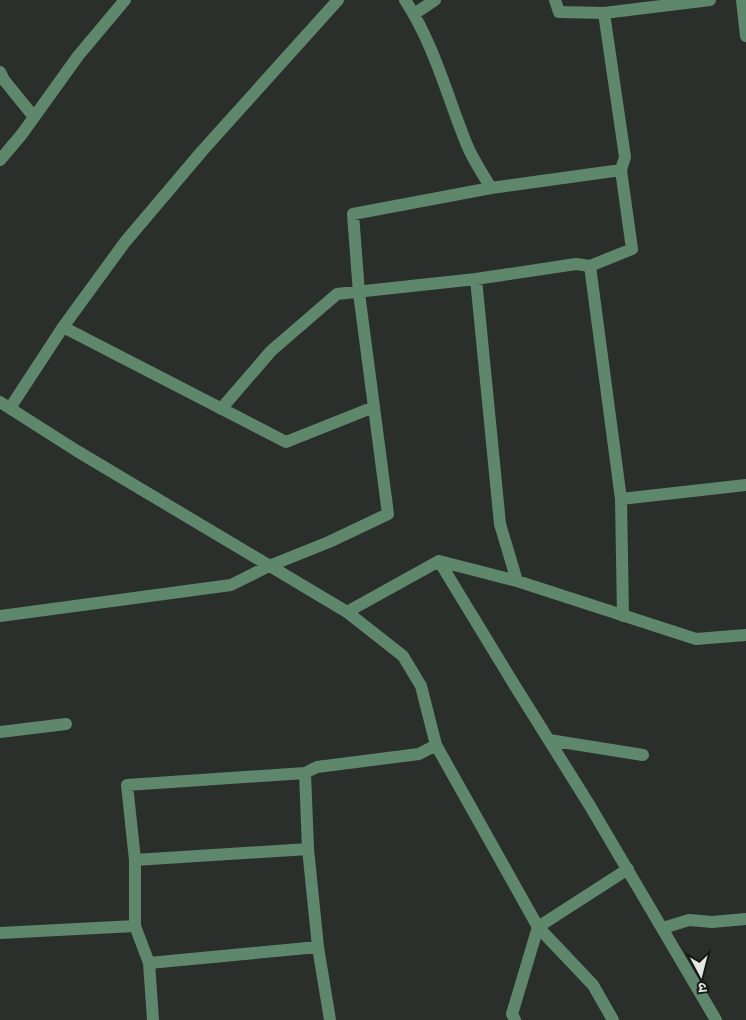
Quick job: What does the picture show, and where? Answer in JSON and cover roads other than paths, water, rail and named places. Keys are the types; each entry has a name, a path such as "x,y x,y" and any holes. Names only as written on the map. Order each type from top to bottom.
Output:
{"street":[{"path":"0,160 78,56 125,0"},
{"path":"338,0 203,150 125,242 5,405 77,451 347,612 403,656 421,686 436,745 538,928 593,985 613,1020"},
{"path":"405,0 414,14 443,81 468,147 491,188"},
{"path":"414,14 435,0"},
{"path":"555,0 559,12 604,13 710,0"},
{"path":"742,0 746,36"},
{"path":"221,409 271,352 337,294 476,279 576,264 590,266 632,249 621,170 625,157 604,13"},
{"path":"0,72 4,80 34,117"},
{"path":"0,616 231,585 269,566 329,542 388,514 359,292 353,214 491,188 621,170"},
{"path":"590,266 621,499 623,616"},
{"path":"476,279 500,524 517,582"},
{"path":"63,327 286,442 374,408"},
{"path":"621,499 746,485"},
{"path":"439,561 628,869 716,1020"},
{"path":"347,612 439,561 517,582 696,639 746,635"},
{"path":"0,732 66,724"},
{"path":"549,740 644,755"},
{"path":"153,1020 149,963 135,926 135,860 127,786 304,773 317,767 419,754 436,745"},
{"path":"304,773 308,849 318,947 330,1020"},
{"path":"135,860 308,849"},
{"path":"515,1020 512,1014 538,928 628,869"},
{"path":"663,928 689,920 712,922 746,919"},
{"path":"0,933 135,926"},
{"path":"149,963 318,947"}]}
